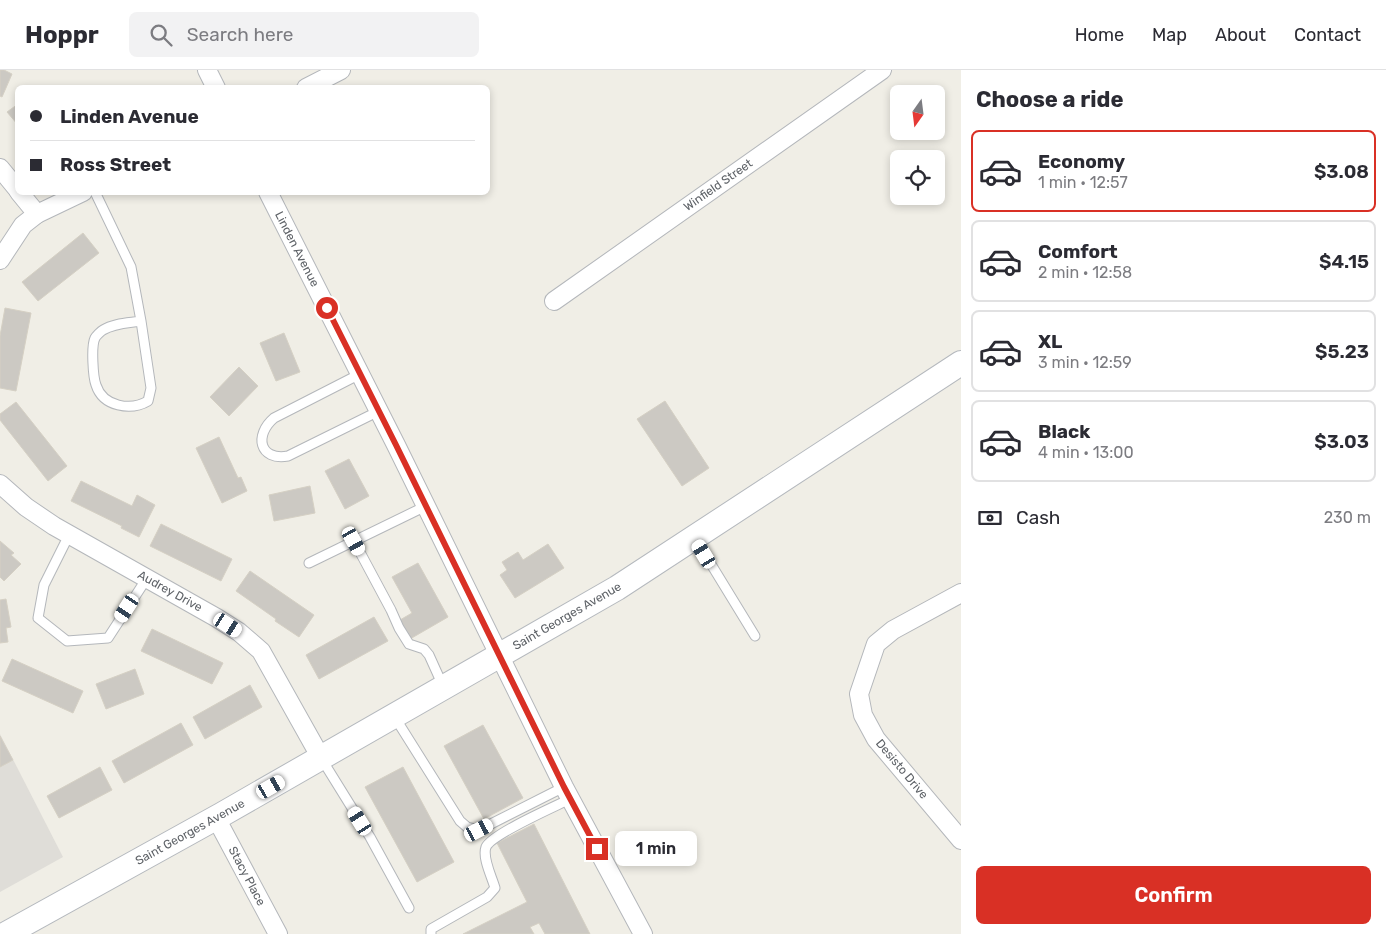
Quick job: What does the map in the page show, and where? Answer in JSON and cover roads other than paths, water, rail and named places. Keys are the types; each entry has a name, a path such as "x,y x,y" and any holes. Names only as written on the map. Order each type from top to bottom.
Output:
{"main road":[{"name":"Saint Georges Avenue","path":"7,934 216,818 617,588 961,363"}],"street":[{"path":"207,70 214,85"},
{"path":"312,85 341,70"},
{"name":"Winfield Street","path":"554,300 882,70"},
{"path":"0,168 15,187"},
{"path":"21,195 37,214"},
{"path":"0,260 23,225 37,214 77,195"},
{"name":"Linden Avenue","path":"270,195 426,506 567,793 643,934"},
{"name":"Audrey Drive","path":"0,484 26,507 54,526 218,618 239,632 260,651 321,758"},
{"name":"Desisto Drive","path":"961,593 893,630 876,644 859,694 863,715 876,739 961,838"},
{"name":"Stacy Place","path":"216,818 278,934"}],"lane":[{"path":"96,195 131,267 141,321 151,388 148,401 141,405 128,407 112,403 101,394 96,385 93,353 95,338 104,330 118,325 141,321"},
{"path":"360,374 274,418 262,433 263,446 266,451 273,455 288,456 379,412"},
{"path":"309,563 426,506"},
{"path":"69,535 44,585 38,618 67,642 108,638 147,578"},
{"path":"694,537 755,636"},
{"path":"354,541 404,636 409,644 424,649 429,655 444,687"},
{"path":"394,716 466,828 479,830 567,793"},
{"path":"321,758 370,837 409,908"},
{"path":"431,934 431,930 487,897 495,888 484,856 486,846 499,835 567,793"}]}
